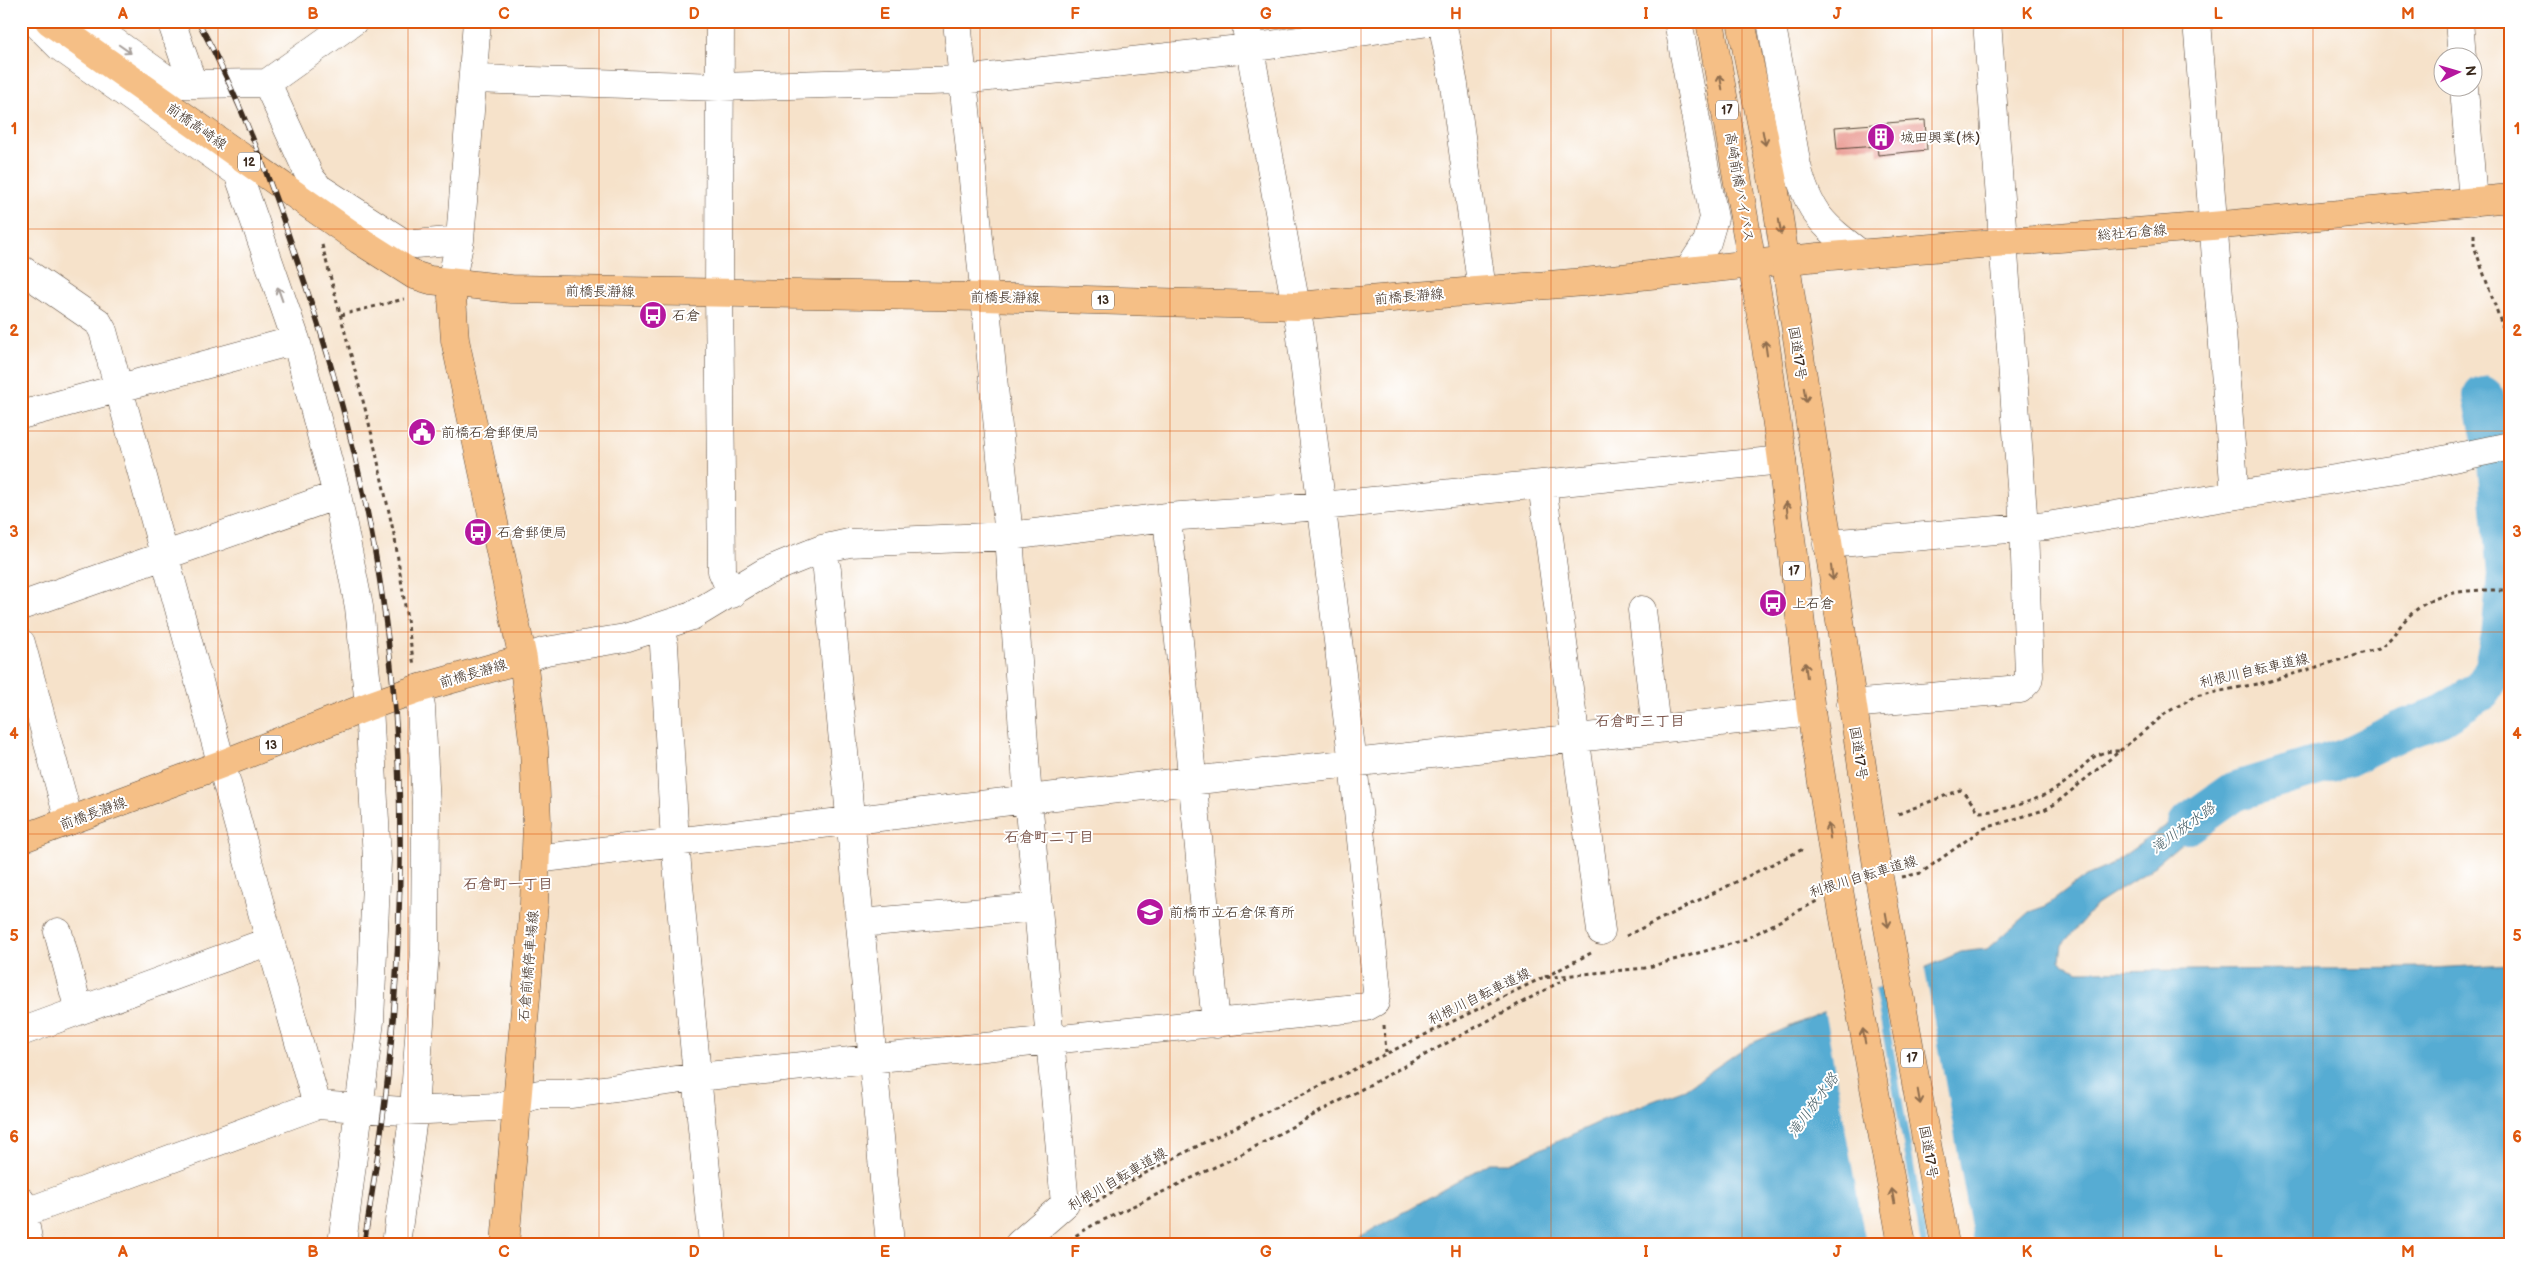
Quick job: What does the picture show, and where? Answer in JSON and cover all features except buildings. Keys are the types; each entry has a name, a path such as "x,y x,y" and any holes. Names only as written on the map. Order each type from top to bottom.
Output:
{"main road":[{"name":"前橋高崎線","path":"49,21 385,257 414,275 451,283"},
{"name":"高崎前橋バイパス","path":"1710,21 1754,263"},
{"name":"17","path":"1741,21 1775,192 1785,261"},
{"name":"総社石倉線","path":"1754,263 2212,226 2510,198"},
{"name":"国道17号","path":"1785,261 1851,704 1885,876 1945,1244"},
{"name":"前橋長瀞線","path":"21,839 222,764 369,706 417,689 523,659 463,385 452,315 451,283 511,289 983,296 1296,306 1688,271 1754,263"},
{"name":"17","path":"1754,263 1782,460 1811,712 1828,889 1902,1244"},
{"name":"石倉前橋停車場線","path":"504,1244 536,860 534,748 523,659"}],"street":[{"path":"34,21 60,47 238,173 296,340 337,495 359,607 369,706 377,870 370,1021 342,1244"},
{"path":"85,21 165,78 180,84 267,83 354,21"},
{"path":"171,21 192,84"},
{"path":"451,283 460,240 477,21"},
{"path":"720,21 719,293 722,571 732,594"},
{"path":"957,21 983,296 1009,536 1028,799 1066,1204 1019,1244"},
{"path":"29,1244 22,1209 318,1105 414,1110 498,1107 539,1094 572,1094 698,1077 1216,1024 1366,1007 1375,1002 1376,990 1353,764 1296,306 1245,21"},
{"path":"473,79 720,87 962,80 1249,48 1436,21"},
{"path":"1442,21 1454,85 1482,290"},
{"path":"1678,21 1714,218 1706,242 1688,271"},
{"path":"1772,21 1797,166 1803,188 1817,217 1861,254"},
{"path":"1851,704 2020,689 2025,685 2029,676 2024,527 1987,21"},
{"path":"2197,21 2235,494"},
{"path":"2459,21 2461,48"},
{"path":"267,83 310,177 319,188 402,242 415,244 460,240"},
{"path":"2465,98 2473,202"},
{"path":"21,269 98,322 103,331 270,941 318,1105"},
{"path":"21,415 296,340"},
{"path":"1827,544 2047,526 2460,458 2510,446"},
{"path":"523,659 546,650 626,638 692,616 732,594 765,572 822,549 849,543 1009,536 1167,517 1322,506 1782,460"},
{"path":"1542,484 1576,738 1607,939"},
{"path":"21,606 337,495"},
{"path":"1167,517 1191,782 1216,1024"},
{"path":"822,549 827,570 890,1244"},
{"path":"1642,610 1656,728"},
{"path":"660,626 664,645 675,843 713,1244"},
{"path":"21,642 70,821"},
{"path":"396,1244 414,1110 425,951 427,877 421,707 417,689"},
{"path":"536,860 1028,799 1811,712"},
{"path":"861,923 1038,908"},
{"path":"58,932 79,1011"},
{"path":"21,1032 270,941"}],"path":[{"path":"2474,234 2474,246 2510,348"},
{"path":"321,242 372,435 395,539 417,689"},
{"path":"341,315 407,298"},
{"name":"利根川自転車道線","path":"1885,876 1921,873 1982,829 2044,810 2055,804 2166,714 2194,696 2267,682 2379,648 2386,644 2420,607 2443,594 2466,590 2510,590"},
{"path":"1898,814 1960,790 1965,793 1980,812 2010,808 2060,787 2098,753 2107,750 2121,751"},
{"path":"1542,978 1607,939 1803,849"},
{"name":"利根川自転車道線","path":"1086,1208 1130,1181 1200,1145 1542,978 1646,968 1744,940 1806,905 1828,889"},
{"path":"1062,1244 1093,1225 1238,1156 1569,976"},
{"path":"1385,1038 1386,1054"}],"water":[{"path":"2215,791 2233,792 2197,830 2147,872 2096,905 2062,945 2060,960 2064,965 2079,971 2431,968 2510,964 2510,1244 1347,1244 1490,1163 1510,1163 1608,1118 1685,1089 1750,1044 1961,952 1987,949 2029,912 2046,906 2086,876 2109,866"}],"pier":[{"path":"1924,965 1974,1244 1928,1244 1882,984"},
{"path":"1874,987 1921,1244 1866,1244 1824,1009"}],"waterway":[{"name":"滝川放水路","path":"2188,824 2233,792 2347,757 2402,730 2440,716 2481,691 2492,674 2501,636 2507,574 2497,462 2483,396"}],"railway":[{"path":"198,21 214,51 255,144 279,208 327,353 360,477 383,602 396,720 399,779 400,898 388,1075 364,1244"}],"place":[{"name":"城田興業(株)","path":"1881,137"},
{"name":"石倉","path":"653,315"},
{"name":"前橋石倉郵便局","path":"422,432"},
{"name":"石倉郵便局","path":"478,532"},
{"name":"上石倉","path":"1773,603"},
{"name":"前橋市立石倉保育所","path":"1150,912"}],"district":[{"name":"石倉町三丁目","path":"1640,721"},
{"name":"石倉町二丁目","path":"1049,837"},
{"name":"石倉町一丁目","path":"508,884"}]}
